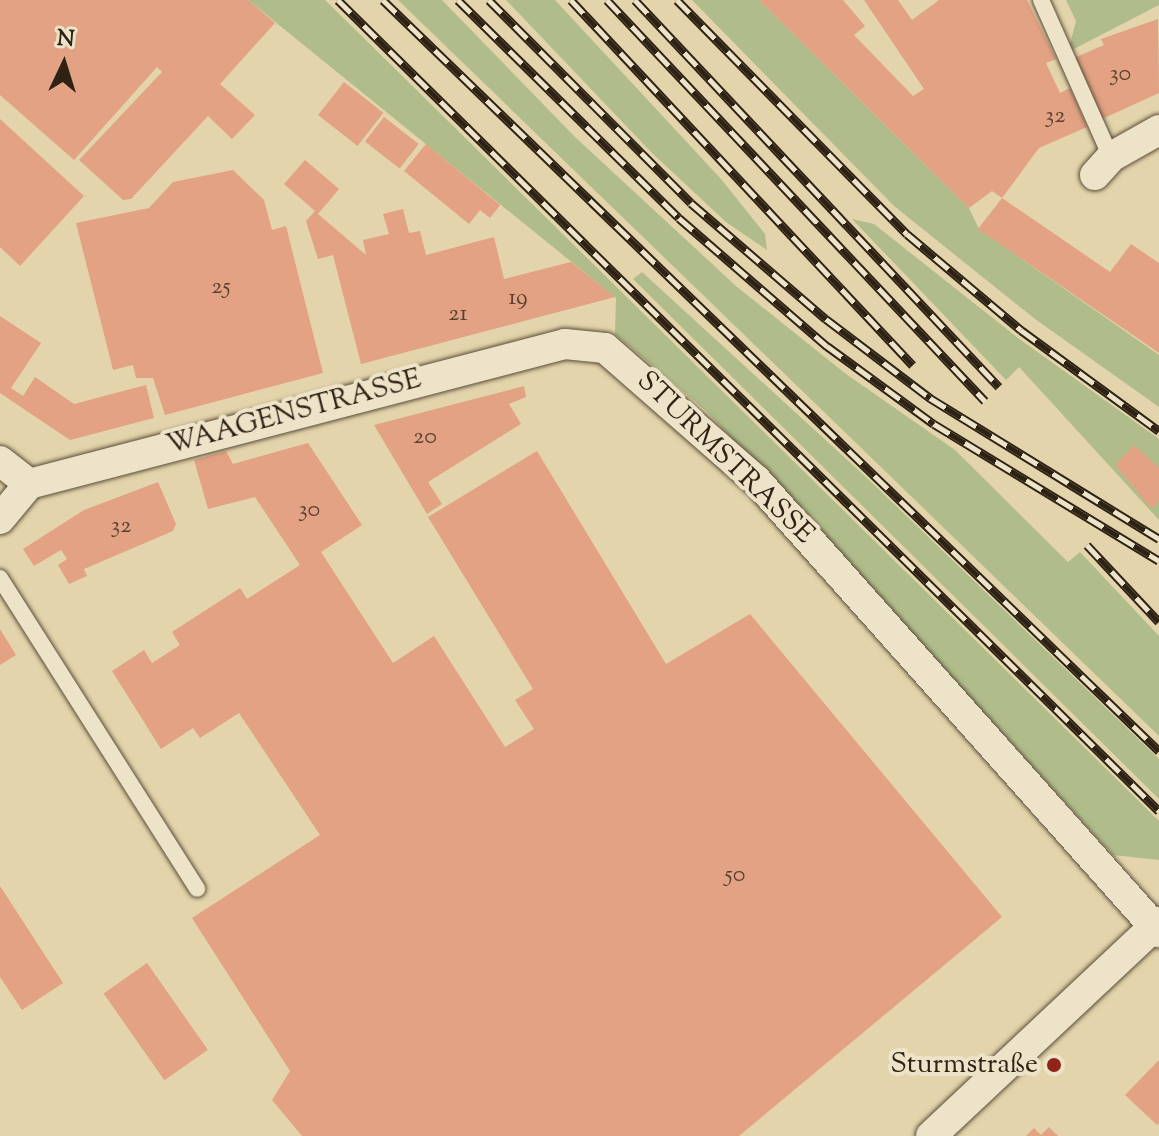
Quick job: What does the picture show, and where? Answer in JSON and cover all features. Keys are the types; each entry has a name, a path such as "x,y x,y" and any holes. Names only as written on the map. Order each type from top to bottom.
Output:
{"street":[{"path":"1103,166 1159,130"},
{"name":"WAAGENSTRASSE","path":"29,484 565,344 605,348"},
{"name":"STURMSTRASSE","path":"605,348 756,480 1157,927"},
{"path":"0,461 29,484 0,519"},
{"path":"931,1136 1157,927"}],"lane":[{"path":"1041,0 1103,166"},
{"path":"0,578 197,889"}],"green space":[{"path":"248,0 325,0 1159,821 1159,860 1113,855 770,478 705,410 615,334 616,298"},
{"path":"398,0 442,0 575,137 736,286 846,374 955,450 1068,562 1080,552 1159,636 1159,736"},
{"path":"506,0 555,0 721,179 765,234 767,250 726,222 652,153"},
{"path":"692,0 759,0 969,208 979,229 1159,355 1159,407 1035,319 894,206"},
{"path":"1066,0 1159,0 1159,5 1068,52 1076,21"},
{"path":"852,219 874,224 1018,338 1159,439 1159,520 1019,367 1006,380"},
{"path":"642,272 867,478 1159,759 1159,799 633,279"}],"building":[{"path":"0,0 248,0 275,23 220,84 255,115 232,139 208,116 131,199 123,200 79,160 162,72 157,67 74,160 0,95"},
{"path":"759,0 843,0 865,26 854,35 913,96 924,89 864,0 898,0 912,20 939,0 1027,0 1056,59 1046,63 1060,93 1070,88 1087,127 1039,148 1002,198 992,191 969,208"},
{"path":"1158,19 1159,93 1102,119 1074,58 1104,45 1101,39"},
{"path":"344,82 383,113 358,146 318,115"},
{"path":"384,117 419,144 400,169 365,141"},
{"path":"0,119 84,196 20,266 0,247"},
{"path":"426,144 500,205 490,218 480,210 469,224 404,171"},
{"path":"305,160 339,189 318,214 366,255 363,240 389,234 383,214 403,209 409,233 420,231 426,255 494,237 504,279 571,262 615,297 361,364 333,255 318,259 306,221 315,211 284,184"},
{"path":"233,170 264,200 272,230 286,226 323,373 165,415 153,378 136,378 133,365 113,370 76,223 149,208 173,182"},
{"path":"1002,198 1110,272 1131,244 1159,263 1159,353 978,229"},
{"path":"0,316 41,343 11,388 23,396 35,377 74,404 146,385 154,418 70,440 0,393"},
{"path":"524,386 526,397 509,404 521,424 428,482 442,504 427,514 374,425"},
{"path":"308,443 362,525 321,552 393,663 434,636 505,747 534,729 515,700 533,689 428,517 537,451 666,664 750,614 1002,917 739,1136 302,1136 272,1100 290,1071 192,918 320,835 239,713 200,738 193,728 161,749 112,671 144,650 152,663 180,645 172,632 240,588 247,599 300,565 255,497 208,509 194,460 226,451 233,464"},
{"path":"1134,445 1159,468 1159,501 1152,509 1115,465"},
{"path":"158,482 176,524 173,531 84,569 87,576 69,584 58,565 67,559 61,550 34,566 23,549 84,510"},
{"path":"0,629 16,655 0,665"},
{"path":"0,886 63,983 22,1010 0,977"},
{"path":"147,963 208,1050 164,1080 104,993"},
{"path":"1159,1060 1159,1123 1157,1125 1125,1095"},
{"path":"1049,1127 1058,1136 1026,1136 1034,1128 1041,1135"}],"railway":[{"path":"338,0 1159,811"},
{"path":"383,0 1159,751"},
{"path":"458,0 679,218 827,346 934,424 1159,561"},
{"path":"489,0 691,203 826,319 930,398 1159,539"},
{"path":"571,0 912,365"},
{"path":"607,0 985,401"},
{"path":"635,0 999,387"},
{"path":"677,0 907,234 1021,330 1159,431"},
{"path":"1087,545 1159,622"}],"place":[{"name":"Sturmstraße","path":"1054,1065"}]}
